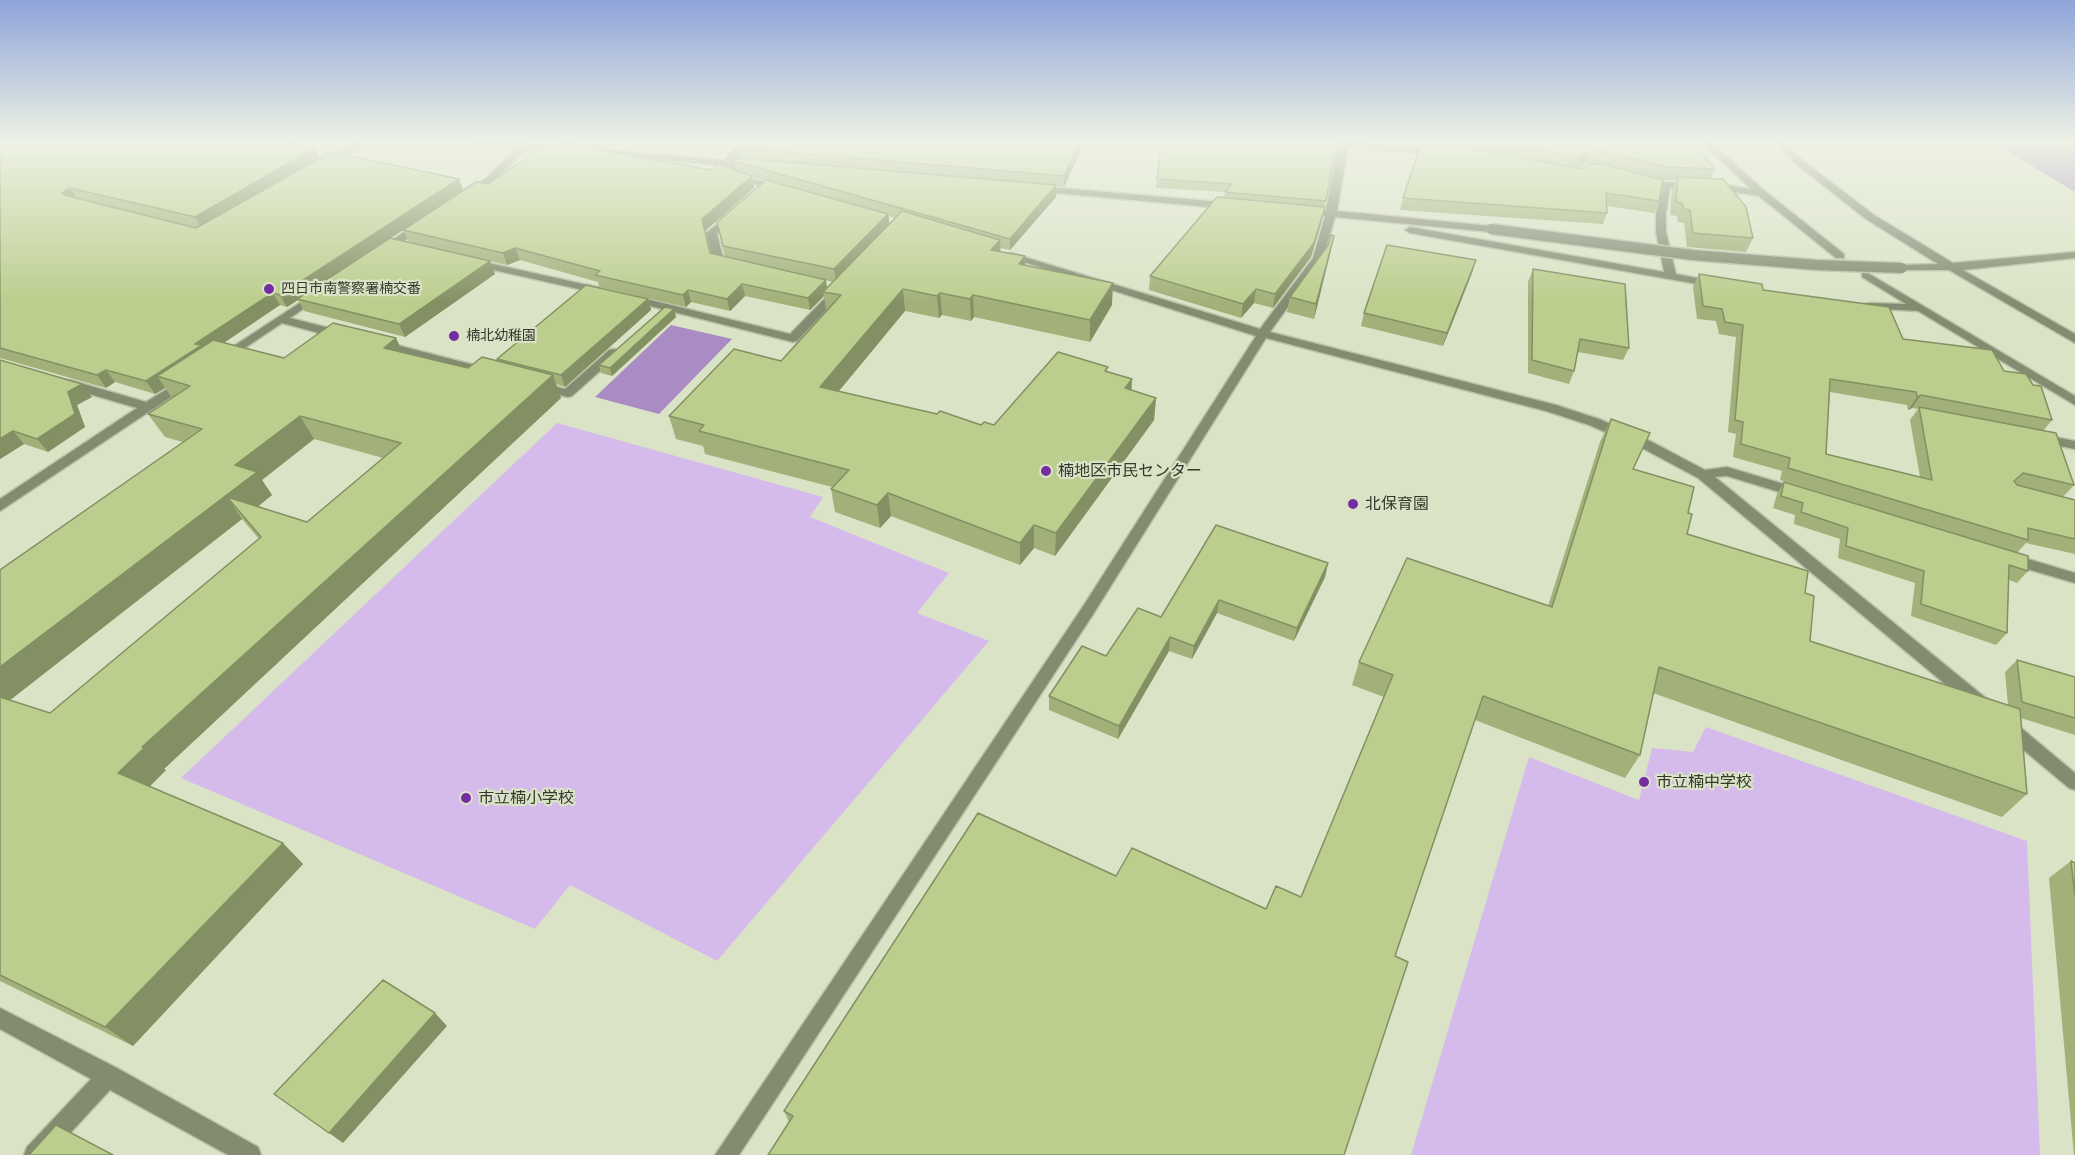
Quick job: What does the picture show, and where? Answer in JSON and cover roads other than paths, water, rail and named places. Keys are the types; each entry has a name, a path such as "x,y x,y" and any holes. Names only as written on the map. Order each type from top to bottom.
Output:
{"street":[{"path":"461,199 467,195"},
{"path":"1103,195 1248,207"},
{"path":"726,1155 1087,612 1263,334 1318,258 1334,195"},
{"path":"1665,195 1660,213 1661,232 1671,278"},
{"path":"1763,195 1840,256"},
{"path":"1841,195 1870,217 2075,339"},
{"path":"741,268 719,263 711,233 743,206"},
{"path":"1307,212 1491,229 1692,255 1817,265 1902,268 1973,266 2075,255"},
{"path":"374,257 432,218"},
{"path":"1397,219 1400,228 1671,278 1729,286"},
{"path":"393,244 416,249"},
{"path":"994,251 1263,334 1573,415 1647,445 1703,475 1767,525 2075,783"},
{"path":"461,260 614,295 662,310 793,338 839,285"},
{"path":"1866,275 1917,308 2075,401"},
{"path":"214,363 327,288"},
{"path":"1856,306 1917,308"},
{"path":"280,319 348,337"},
{"path":"371,343 496,375"},
{"path":"527,382 568,393 621,346"},
{"path":"0,506 195,376"},
{"path":"57,380 148,407"},
{"path":"2029,436 2075,445"},
{"path":"1703,475 1728,471 1817,499"},
{"path":"1996,554 2075,578"},
{"path":"0,1018 250,1155"},
{"path":"35,1155 109,1076"}],"place":[{"name":"四日市南警察署楠交番","path":"269,289"},
{"name":"楠北幼稚園","path":"454,336"},
{"name":"楠地区市民センター","path":"1046,471"},
{"name":"北保育園","path":"1353,504"},
{"name":"市立楠中学校","path":"1644,782"},
{"name":"市立楠小学校","path":"466,798"}]}
